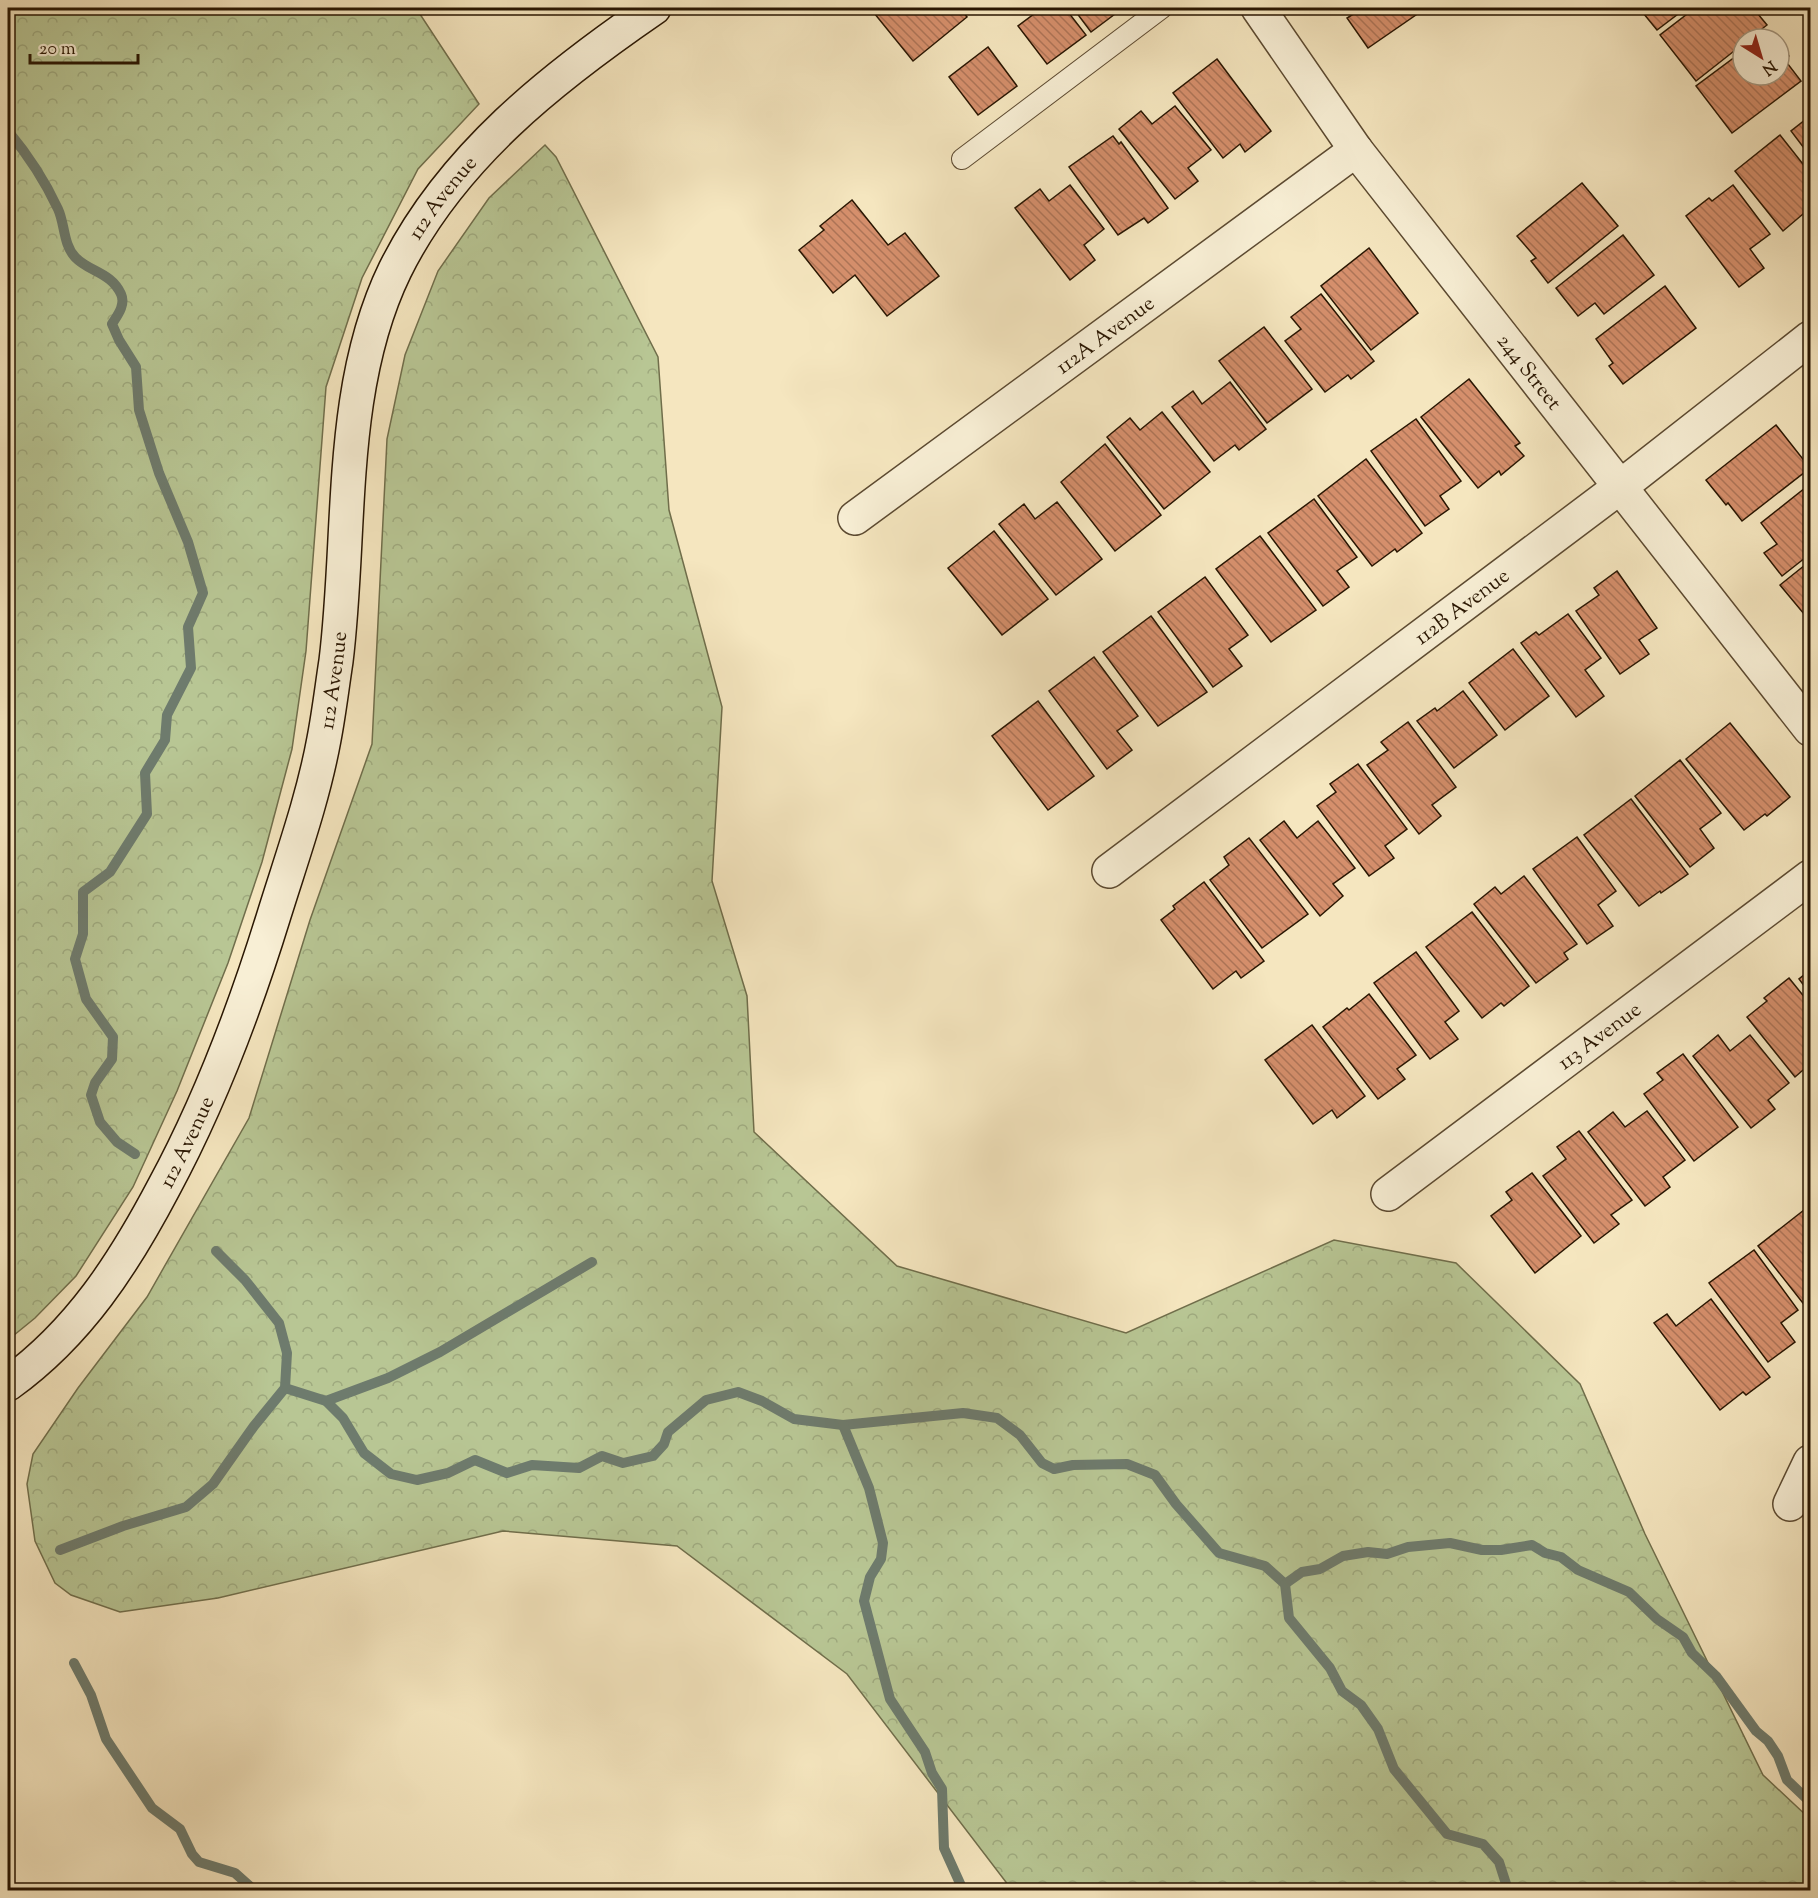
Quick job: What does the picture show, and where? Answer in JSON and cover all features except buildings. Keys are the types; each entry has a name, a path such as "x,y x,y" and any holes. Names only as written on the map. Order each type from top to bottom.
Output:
{"street":[{"name":"112 Avenue","path":"8,1384 59,1342 117,1271 183,1152 234,1035 302,827 324,742 336,657 354,422 361,379 374,327 394,273 417,229 446,188 477,152 510,119 654,8"},
{"name":"244 Street","path":"1258,8 1356,150 1810,729"},
{"name":"112A Avenue","path":"855,518 1356,150"},
{"name":"112B Avenue","path":"1109,871 1620,487 1810,338"},
{"name":"113 Avenue","path":"1388,1194 1810,877"},
{"path":"1790,1504 1810,1462"}],"lane":[{"path":"962,159 1162,8"}],"green space":[{"path":"8,8 416,8 479,104 418,169 362,278 326,387 306,651 292,749 262,862 228,963 177,1091 133,1187 76,1276 35,1318 8,1340"},
{"path":"545,145 556,157 658,357 669,510 722,707 712,881 747,996 754,1132 897,1266 1126,1333 1334,1240 1456,1263 1580,1384 1645,1534 1763,1775 1810,1819 1810,1890 1012,1890 847,1674 677,1546 503,1531 218,1598 120,1612 71,1595 55,1583 35,1541 27,1484 33,1454 78,1388 147,1297 249,1118 310,920 372,744 387,439 405,355 438,271 489,198"}],"waterway":[{"path":"8,131 36,168 53,199 71,252 81,262 112,281 121,294 122,306 112,324 136,367 139,410 159,473 188,542 203,593 188,627 191,668 167,715 165,740 145,773 147,814 110,872 83,892 83,934 75,959 86,999 113,1037 112,1059 95,1083 91,1095 100,1122 117,1142 135,1154"},
{"path":"60,1550 123,1526 186,1507 213,1484 254,1426 285,1388 287,1353 279,1323 245,1280 216,1251"},
{"path":"326,1401 388,1378 440,1352 592,1262"},
{"path":"285,1388 326,1401 343,1418 364,1453 391,1474 417,1480 448,1473 475,1460 507,1473 532,1465 579,1468 602,1456 623,1463 653,1456 664,1444 668,1432 706,1400 738,1392 762,1401 794,1419 843,1425 963,1413 997,1418 1020,1435 1042,1463 1054,1469 1073,1465 1127,1464 1155,1475 1176,1504 1219,1553 1265,1566 1285,1584 1289,1618 1330,1668 1342,1691 1361,1705 1378,1729 1394,1769 1447,1834 1483,1844 1499,1862 1508,1890"},
{"path":"843,1425 869,1488 883,1543 881,1559 870,1577 864,1601 890,1699 925,1752 932,1773 942,1789 944,1848 963,1890"},
{"path":"1285,1584 1302,1572 1320,1569 1343,1556 1368,1552 1387,1554 1408,1547 1450,1543 1482,1550 1501,1550 1532,1545 1545,1553 1561,1557 1578,1570 1629,1592 1657,1619 1683,1637 1692,1653 1716,1676 1756,1731 1768,1741 1778,1756 1787,1780 1810,1802"},
{"path":"74,1663 91,1695 106,1739 152,1808 180,1829 192,1854 199,1862 235,1873 254,1890"}]}
